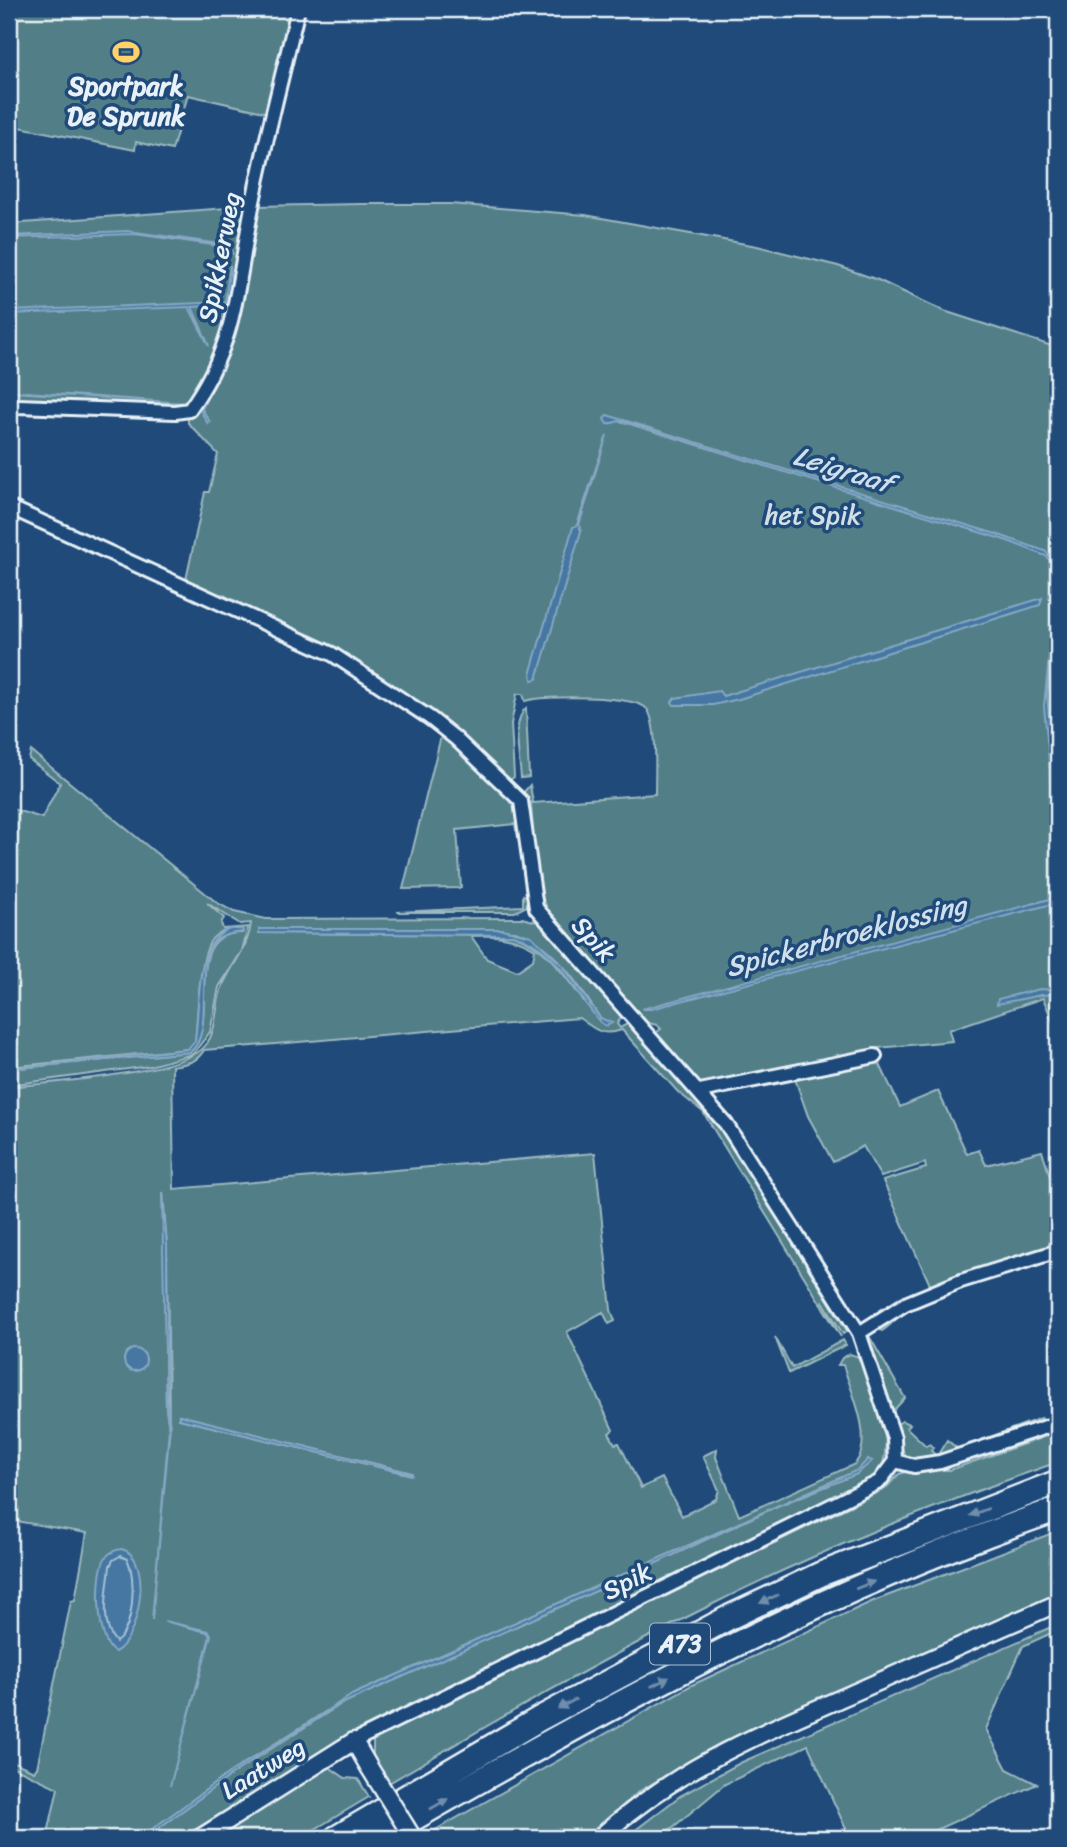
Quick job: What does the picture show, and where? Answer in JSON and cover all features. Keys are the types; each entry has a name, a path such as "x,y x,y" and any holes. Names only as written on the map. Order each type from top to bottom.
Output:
{"highway":[{"name":"A73","path":"336,1838 540,1719 730,1617 821,1574 1053,1482"},
{"name":"A73","path":"380,1838 556,1736 739,1641 831,1598 1058,1509"},
{"name":"A73","path":"1007,1528 1058,1520"}],"street":[{"name":"Spikkerweg","path":"9,412 18,406 175,412 189,410 197,399 222,351 234,316 253,201 298,9"},
{"name":"Spik","path":"9,507 332,654 430,718 513,791 524,811 531,889 536,908 700,1091 726,1124 859,1334 894,1438 895,1461 879,1482 354,1741"},
{"path":"700,1091 875,1056"},
{"path":"859,1334 905,1304 961,1281 1058,1251"},
{"path":"895,1461 914,1466 940,1462 1058,1423"},
{"path":"599,1838 640,1802 681,1774 737,1743 1058,1603"},
{"path":"354,1741 413,1838"},
{"name":"Laatweg","path":"200,1838 354,1741"}],"green space":[{"name":"Sportpark De Sprunk","path":"9,9 295,9 268,113 188,95 172,150 136,142 135,150 9,125"},
{"name":"het Spik","path":"450,204 585,215 757,246 838,266 878,280 944,311 1058,348 1058,586 1055,598 1052,598 1055,600 1051,653 1058,594 1058,1034 1043,998 949,1030 952,1041 878,1048 710,1088 701,1086 653,1035 661,1029 657,1025 644,1022 543,908 546,905 537,888 531,803 522,794 530,785 533,803 655,794 653,726 647,709 639,704 608,699 569,697 525,701 523,694 517,694 511,724 514,777 508,781 428,712 359,664 222,594 221,596 186,580 205,492 209,492 218,454 188,423 188,417 71,400 48,400 9,408 12,398 9,393 9,224 255,206"},
{"path":"185,590 338,662 445,735 516,804 520,827 516,830 515,824 457,830 461,888 403,889 441,736 332,661"},
{"path":"526,708 529,777 521,778 518,731 521,714"},
{"path":"31,751 216,902 234,912 266,919 522,918 541,923 623,1014 617,1024 620,1028 631,1022 720,1124 847,1331 843,1334 822,1300 841,1337 703,1112 678,1092 622,1030 603,1032 579,1018 204,1050 194,1060 172,1066 174,1189 595,1153 611,1310 615,1321 609,1324 603,1312 567,1332 613,1430 609,1433 615,1444 619,1443 641,1488 662,1478 682,1516 716,1499 719,1490 703,1456 717,1449 716,1457 739,1516 855,1464 861,1454 863,1442 860,1415 843,1365 838,1365 842,1358 850,1354 859,1357 882,1418 886,1449 876,1478 501,1665 387,1716 285,1776 191,1838 145,1838 238,1770 341,1704 616,1582 776,1506 352,1695 229,1773 140,1838 47,1838 58,1788 9,1765 9,1760 34,1771 37,1768 71,1601 75,1600 87,1533 9,1520 9,1087 144,1070 192,1055 205,1046 209,1039 223,985 241,953 219,987 210,1032 193,1054 150,1066 9,1085 9,1069 190,1052 199,1039 203,1022 206,963 212,947 223,936 242,933 242,929 219,934 207,948 199,988 195,1041 188,1049 9,1067 9,808 42,818 60,783 29,759","holes":["207,903 240,924 251,923 242,950 248,927 223,929 221,923 224,918","515,931 529,937 553,956 574,979 600,1018 611,1023 606,1026 594,1014 542,951 513,935 259,933","471,936 504,937 535,949 533,960 517,971 487,959","163,1192 167,1247 169,1429 166,1409","179,1415 412,1475 179,1419","868,1460 871,1461 857,1474 777,1506 858,1470"]},
{"path":"523,895 527,896 529,905 515,912 397,912 523,906"},
{"path":"876,1056 900,1107 938,1091 967,1154 979,1150 986,1165 1042,1151 1058,1202 1058,1250 931,1287 883,1181 926,1168 925,1163 881,1177 863,1146 833,1162 808,1116 794,1076"},
{"path":"904,1309 908,1310 882,1331 877,1328 868,1334 905,1398 892,1412 864,1343 866,1333"},
{"path":"775,1337 792,1368 843,1340 846,1345 789,1373"},
{"path":"1041,1418 1040,1425 972,1449 932,1459 917,1459 906,1455 900,1445 896,1425 902,1421 910,1424 907,1428 926,1446 929,1444 933,1447 931,1451 937,1456 947,1440 958,1449"},
{"path":"1058,1432 1058,1462 879,1529 748,1587 585,1671 389,1783 373,1757 373,1738 885,1489 899,1474 913,1470 950,1470"},
{"path":"1058,1531 1058,1596 719,1744 638,1792 587,1838 423,1837 692,1685 871,1602"},
{"path":"1058,1624 1058,1630 1023,1646 986,1729 1007,1769 1037,1784 918,1838 850,1838 808,1745 725,1784 660,1838 625,1838 680,1796 740,1763"},
{"path":"328,1766 345,1778 358,1779 369,1797 300,1838 212,1838"}],"water":[{"path":"127,231 228,245 233,255 227,247 135,234 9,238 9,236"},
{"path":"230,265 232,292 229,305 192,307 209,346 189,307 9,314 9,311 225,302"},
{"path":"243,305 233,342 202,409 210,422 208,424 199,408"},
{"path":"11,390 185,403 12,392 9,403"},
{"path":"607,415 1045,551 1058,565 1058,572 1046,556 1008,541 620,421 607,424 604,419"},
{"path":"607,435 537,679 532,680 531,671 573,527 577,525"},
{"path":"1058,572 1047,696 1058,809 1058,859 1044,706 1055,601 1051,598 1055,598"},
{"path":"1042,598 1040,605 739,699 713,705 674,705 672,702 675,698 719,691 723,696"},
{"path":"1058,891 1058,900 1052,904 651,1009 642,1009 1050,899"},
{"path":"230,929 242,929 243,932 221,937 210,949 204,978 202,1029 198,1042 190,1052 9,1069 188,1049 195,1041 204,961 210,946 218,936"},
{"path":"259,929 502,929 531,936 562,965 600,1018 612,1023 606,1026 600,1022 563,971 541,949 513,935 259,933"},
{"path":"1040,989 1056,990 1058,994 997,1004 998,999"},
{"path":"162,1192 167,1247 167,1402 170,1426 152,1620 169,1429 166,1409"},
{"path":"135,1349 143,1352 146,1360 143,1368 135,1371 127,1368 124,1360 127,1352"},
{"path":"179,1415 412,1473 412,1475 180,1419"},
{"path":"868,1459 872,1461 857,1474 777,1506 858,1470"},
{"path":"776,1506 616,1582 341,1704 238,1770 145,1838 140,1838 229,1773 352,1695"},
{"path":"121,1549 131,1555 138,1566 140,1598 131,1632 115,1652 104,1636 99,1591 102,1565 106,1557"},
{"path":"164,1621 208,1631 211,1635 170,1786 210,1636 207,1632"}],"place":[{"name":"Sportpark De Sprunk","path":"126,52"}],"water label":[{"name":"Leigraaf","path":"843,469"},
{"name":"Spickerbroeklossing","path":"846,935"}]}
